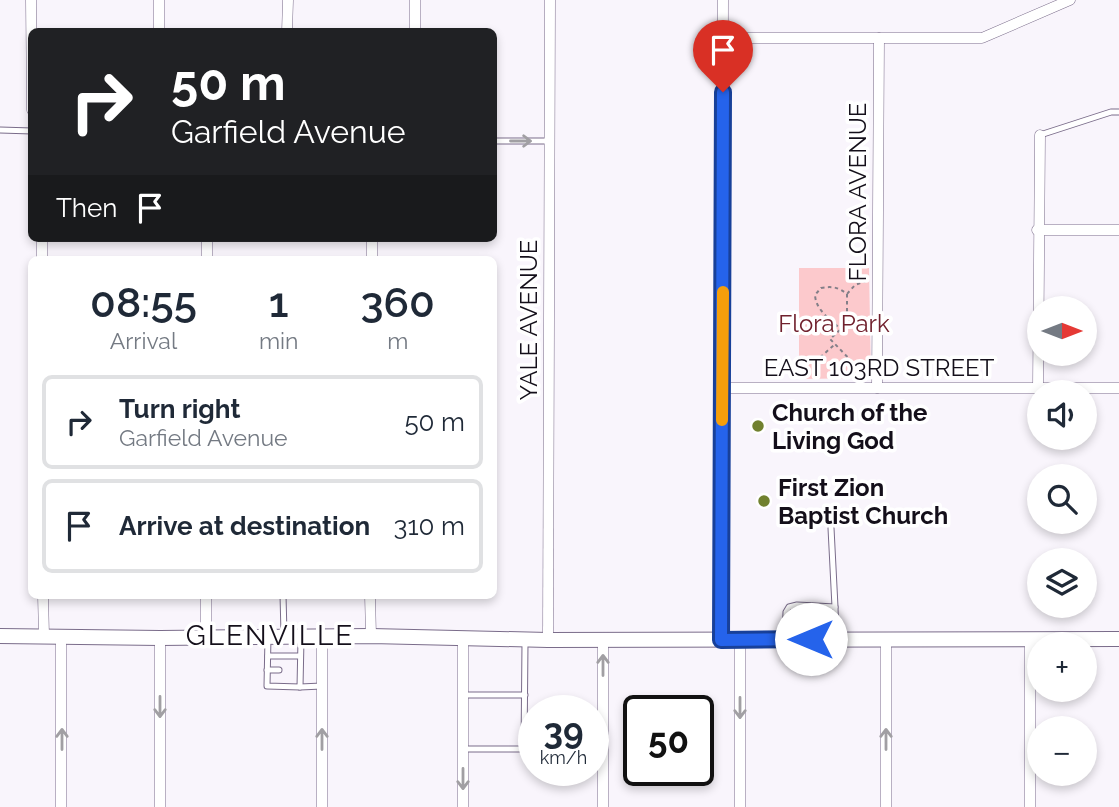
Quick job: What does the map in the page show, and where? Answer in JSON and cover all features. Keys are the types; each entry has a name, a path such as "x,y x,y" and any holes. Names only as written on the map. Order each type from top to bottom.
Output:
{"main road":[{"path":"0,636 371,636 548,640 1027,639"},
{"path":"1097,639 1119,639"}],"street":[{"path":"31,0 31,28"},
{"path":"159,0 159,28"},
{"path":"287,28 288,0"},
{"path":"415,0 415,28"},
{"name":"YALE AVENUE","path":"548,640 550,0"},
{"path":"721,640 723,0"},
{"path":"723,38 982,38 1070,0"},
{"name":"FLORA AVENUE","path":"877,388 879,38"},
{"path":"1038,380 1037,230 1040,135"},
{"path":"1037,230 1119,230"},
{"name":"EAST 103RD STREET","path":"723,388 1027,388"},
{"name":"EAST 103RD STREET","path":"1097,388 1119,388"},
{"path":"43,599 44,636"},
{"path":"206,599 206,637"},
{"path":"370,599 371,636"},
{"path":"61,636 61,807"},
{"path":"321,637 321,807"},
{"path":"463,637 463,807"},
{"path":"160,638 160,807"},
{"path":"886,639 886,807"},
{"path":"603,640 603,807"},
{"path":"740,640 740,807"},
{"path":"1030,702 1030,807"}],"lane":[{"path":"1040,135 1111,112 1119,112"},
{"path":"0,130 28,131"},
{"path":"497,141 549,141"},
{"path":"831,528 836,639"},
{"path":"283,599 284,637"},
{"path":"785,639 786,612 789,607 835,607"},
{"path":"268,637 267,686 322,686"},
{"path":"300,687 301,637"},
{"path":"525,639 525,695"},
{"path":"268,656 300,656"},
{"path":"267,670 279,670"},
{"path":"291,670 300,670"},
{"path":"463,695 518,695"},
{"path":"463,749 518,749"}],"path":[{"path":"866,376 830,339 847,324 847,294 855,285 867,280"},
{"path":"840,329 821,312 815,295 821,288 831,286 847,294"},
{"path":"815,377 815,362 835,344"}],"green space":[{"name":"Flora Park","path":"799,268 869,268 871,378 799,379"}],"slow traffic":[{"path":"722,420 723,292"}],"place":[{"name":"Church of the Living God","path":"758,426"},
{"name":"First Zion Baptist Church","path":"764,501"}],"district":[{"name":"GLENVILLE","path":"270,635"}],"route":[{"path":"723,92 721,640 811,639"}]}
